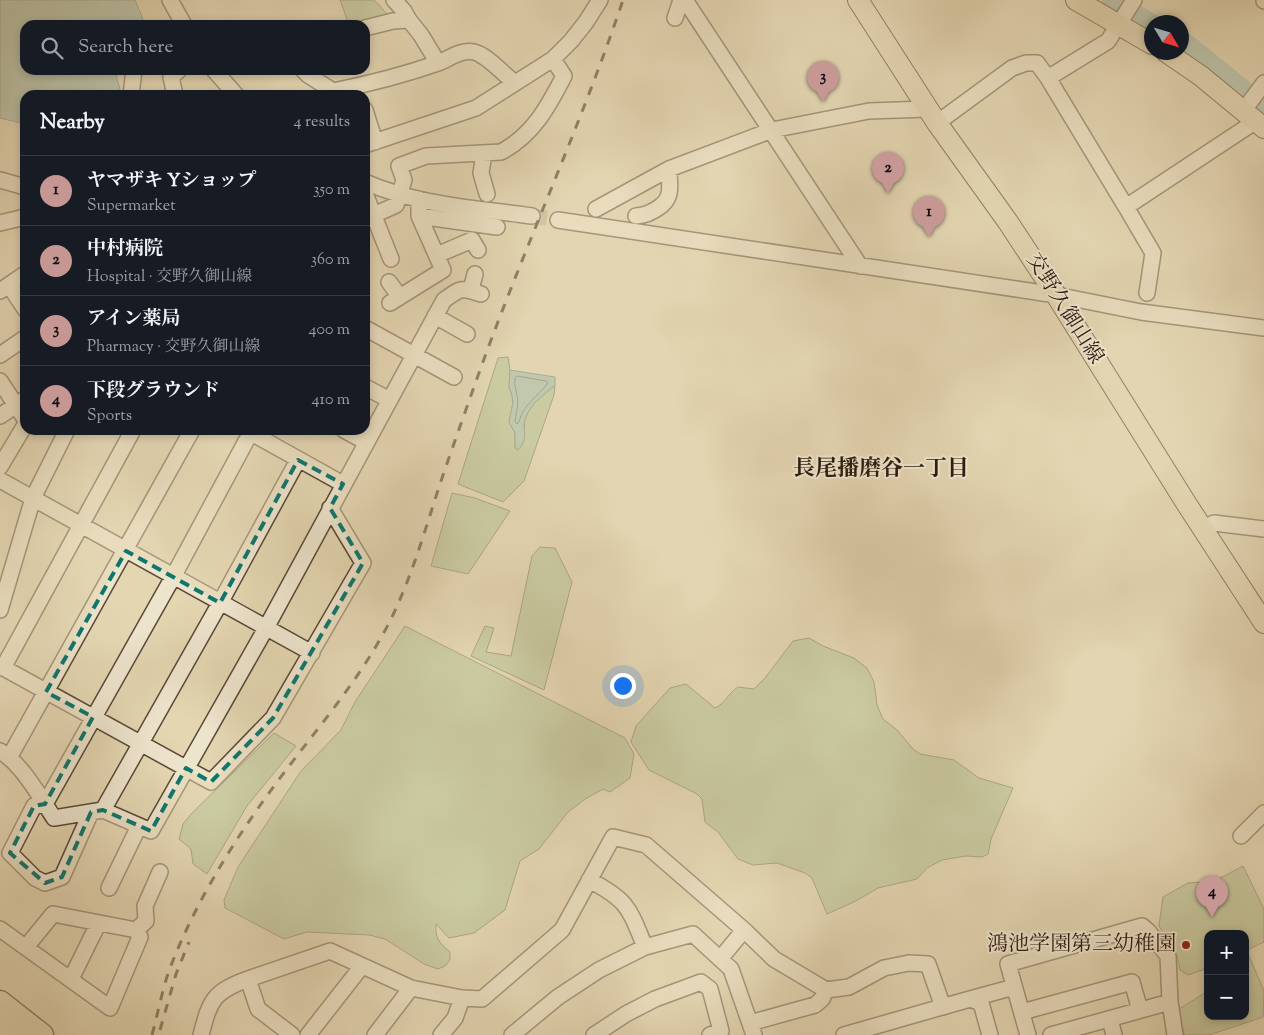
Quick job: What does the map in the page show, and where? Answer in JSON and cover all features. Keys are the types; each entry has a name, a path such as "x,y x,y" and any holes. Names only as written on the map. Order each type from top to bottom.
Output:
{"highway":[{"path":"0,1002 42,1035"},
{"path":"0,1022 16,1035"}],"main road":[{"name":"交野久御山線","path":"858,0 932,116 1008,222 1056,295 1264,623"},
{"path":"1076,0 1120,21 1144,38"},
{"path":"1178,60 1253,116"}],"street":[{"path":"170,0 177,20"},
{"path":"394,0 421,35 438,63"},
{"path":"370,144 476,108 514,82 553,59 576,35 600,0"},
{"path":"675,18 683,0"},
{"path":"683,0 772,130 860,266"},
{"path":"1048,78 1108,41 1134,0"},
{"path":"370,27 393,20 409,20"},
{"path":"362,90 438,63 461,52 471,51 480,54 514,82"},
{"path":"370,217 396,205 401,195 404,180 399,166 426,156 501,152 512,146 533,128 547,110 564,76 553,59"},
{"path":"596,209 669,169 772,130 869,112 932,116 1012,68 1026,63 1037,63 1048,78 1153,252 1147,292"},
{"path":"132,90 133,75"},
{"path":"173,75 171,77 174,90"},
{"path":"218,75 232,90"},
{"path":"308,75 331,90"},
{"path":"1126,208 1253,116 1263,85"},
{"path":"484,153 481,173 487,194"},
{"path":"636,216 647,215 666,203 669,196 669,169"},
{"path":"0,180 20,186"},
{"path":"370,190 419,200 532,216"},
{"path":"389,282 395,300 443,270 420,216 419,200"},
{"path":"420,216 498,227"},
{"path":"0,223 20,217"},
{"path":"370,219 391,259"},
{"path":"558,220 1056,295 1141,312 1264,328"},
{"path":"462,244 466,222"},
{"path":"437,255 472,240 478,250"},
{"path":"189,435 46,692 5,754 54,818 97,811 151,831 266,628 444,300 459,290 476,292 475,274"},
{"path":"20,277 4,288 20,304"},
{"path":"436,316 467,334"},
{"path":"370,331 454,377"},
{"path":"0,355 20,341"},
{"path":"0,381 20,401"},
{"path":"370,390 390,400"},
{"path":"0,416 20,403"},
{"path":"0,467 20,433"},
{"path":"0,610 33,498 64,435"},
{"path":"130,435 2,667 211,782 273,718 363,563 330,508"},
{"path":"45,804 173,577 248,435"},
{"path":"257,435 343,484"},
{"path":"353,435 366,442"},
{"path":"45,804 34,806 10,853 35,878 45,883 62,877 97,811 140,743 220,602 298,460"},
{"path":"0,480 312,653"},
{"path":"1202,528 1214,523 1264,529"},
{"path":"1241,836 1264,813"},
{"path":"109,888 139,826"},
{"path":"201,1035 211,1003 219,993 229,986 330,951 411,988 462,998 482,999 562,930 612,837 646,845 744,930 774,959 826,990 849,987 884,968 909,963 928,964 942,1007"},
{"path":"136,930 146,920 145,906 160,872"},
{"path":"589,880 610,891 624,903 632,914 645,947"},
{"path":"26,947 53,914 136,930"},
{"path":"71,979 98,924"},
{"path":"1028,1035 1008,964 1142,926 1168,956 1174,1035"},
{"path":"0,929 110,1008 140,937 136,930"},
{"path":"720,959 744,930"},
{"path":"514,1034 558,997 599,970 645,947 693,934 731,969 752,1029 815,1005 822,999 826,990"},
{"path":"308,1035 362,966"},
{"path":"248,979 258,1009 292,1035"},
{"path":"594,1035 626,1014 656,999 701,982 710,989 721,1031 710,1035"},
{"path":"1022,1012 1132,982 1140,1010"},
{"path":"844,1035 1014,987"},
{"path":"374,1035 411,988"},
{"path":"442,1035 455,1018 462,998"},
{"path":"970,999 981,1003 990,1035"},
{"path":"1051,1035 1170,1002"},
{"path":"1110,1019 1114,1035"}],"highlighted area":[{"path":"298,460 343,484 330,508 363,563 273,718 211,782 186,768 151,831 103,810 91,812 62,877 45,883 10,853 34,806 45,804 93,717 46,692 126,551 220,603"}],"green space":[{"path":"340,0 374,0 388,15 368,20 347,20"},
{"path":"508,357 510,370 509,387 513,403 509,422 515,433 515,448 518,450 524,441 525,422 528,412 538,399 555,385 554,395 524,481 503,502 458,484 498,358"},
{"path":"452,493 475,498 510,511 468,574 431,566"},
{"path":"540,547 555,548 572,582 544,690 471,656 485,626 494,628 486,652 511,656 532,556"},
{"path":"405,626 625,738 634,754 630,778 610,792 603,789 585,799 568,812 539,849 520,861 505,910 474,933 449,938 436,924 438,940 450,952 450,960 445,966 438,969 424,964 385,939 369,935 307,932 284,939 225,908 224,900 238,867 301,771 341,730 355,702"},
{"path":"809,638 823,646 854,658 867,668 874,682 877,705 883,719 897,730 913,749 920,754 954,760 979,778 1013,788 991,839 988,854 982,857 966,856 942,860 927,868 917,879 878,888 856,901 827,914 812,878 805,873 777,863 753,865 738,859 718,832 705,822 702,799 697,794 649,770 631,742 636,726 670,688 686,684 715,708 738,687 754,689 765,678 793,641"},
{"path":"274,733 296,746 247,806 207,874 193,864 191,849 179,839 183,824"},
{"path":"1243,866 1264,909 1264,942 1249,949 1249,930 1204,930 1204,969 1188,975 1180,970 1177,956 1159,926 1163,897 1188,883 1215,881"},
{"path":"1249,956 1264,991 1263,1017 1209,1035 1184,1035 1179,1009 1204,993 1204,1020 1249,1020"}],"water":[{"path":"0,0 135,0 143,20 20,20 20,75 116,75 120,89 20,90 20,123 0,118"},
{"path":"510,370 555,377 555,385 538,399 528,412 524,422 525,437 518,450 515,448 515,433 509,422 513,403 509,387"}],"waterway":[{"path":"1111,0 1144,19"},
{"path":"1189,46 1264,106"}],"tunnel":[{"path":"532,216 558,220"}],"railway":[{"path":"152,1035 170,968 190,922 213,878 254,814 364,665 399,603 484,359 573,136 623,0"},
{"path":"160,1030 176,974 189,942"}],"place":[{"name":"アイン薬局","path":"823,102"},
{"name":"中村病院","path":"888,193"},
{"name":"ヤマザキ Yショップ","path":"929,237"},
{"name":"下段グラウンド","path":"1212,917"},
{"name":"鴻池学園第三幼稚園","path":"1186,945"}],"district":[{"name":"長尾播磨谷一丁目","path":"881,470"}]}
